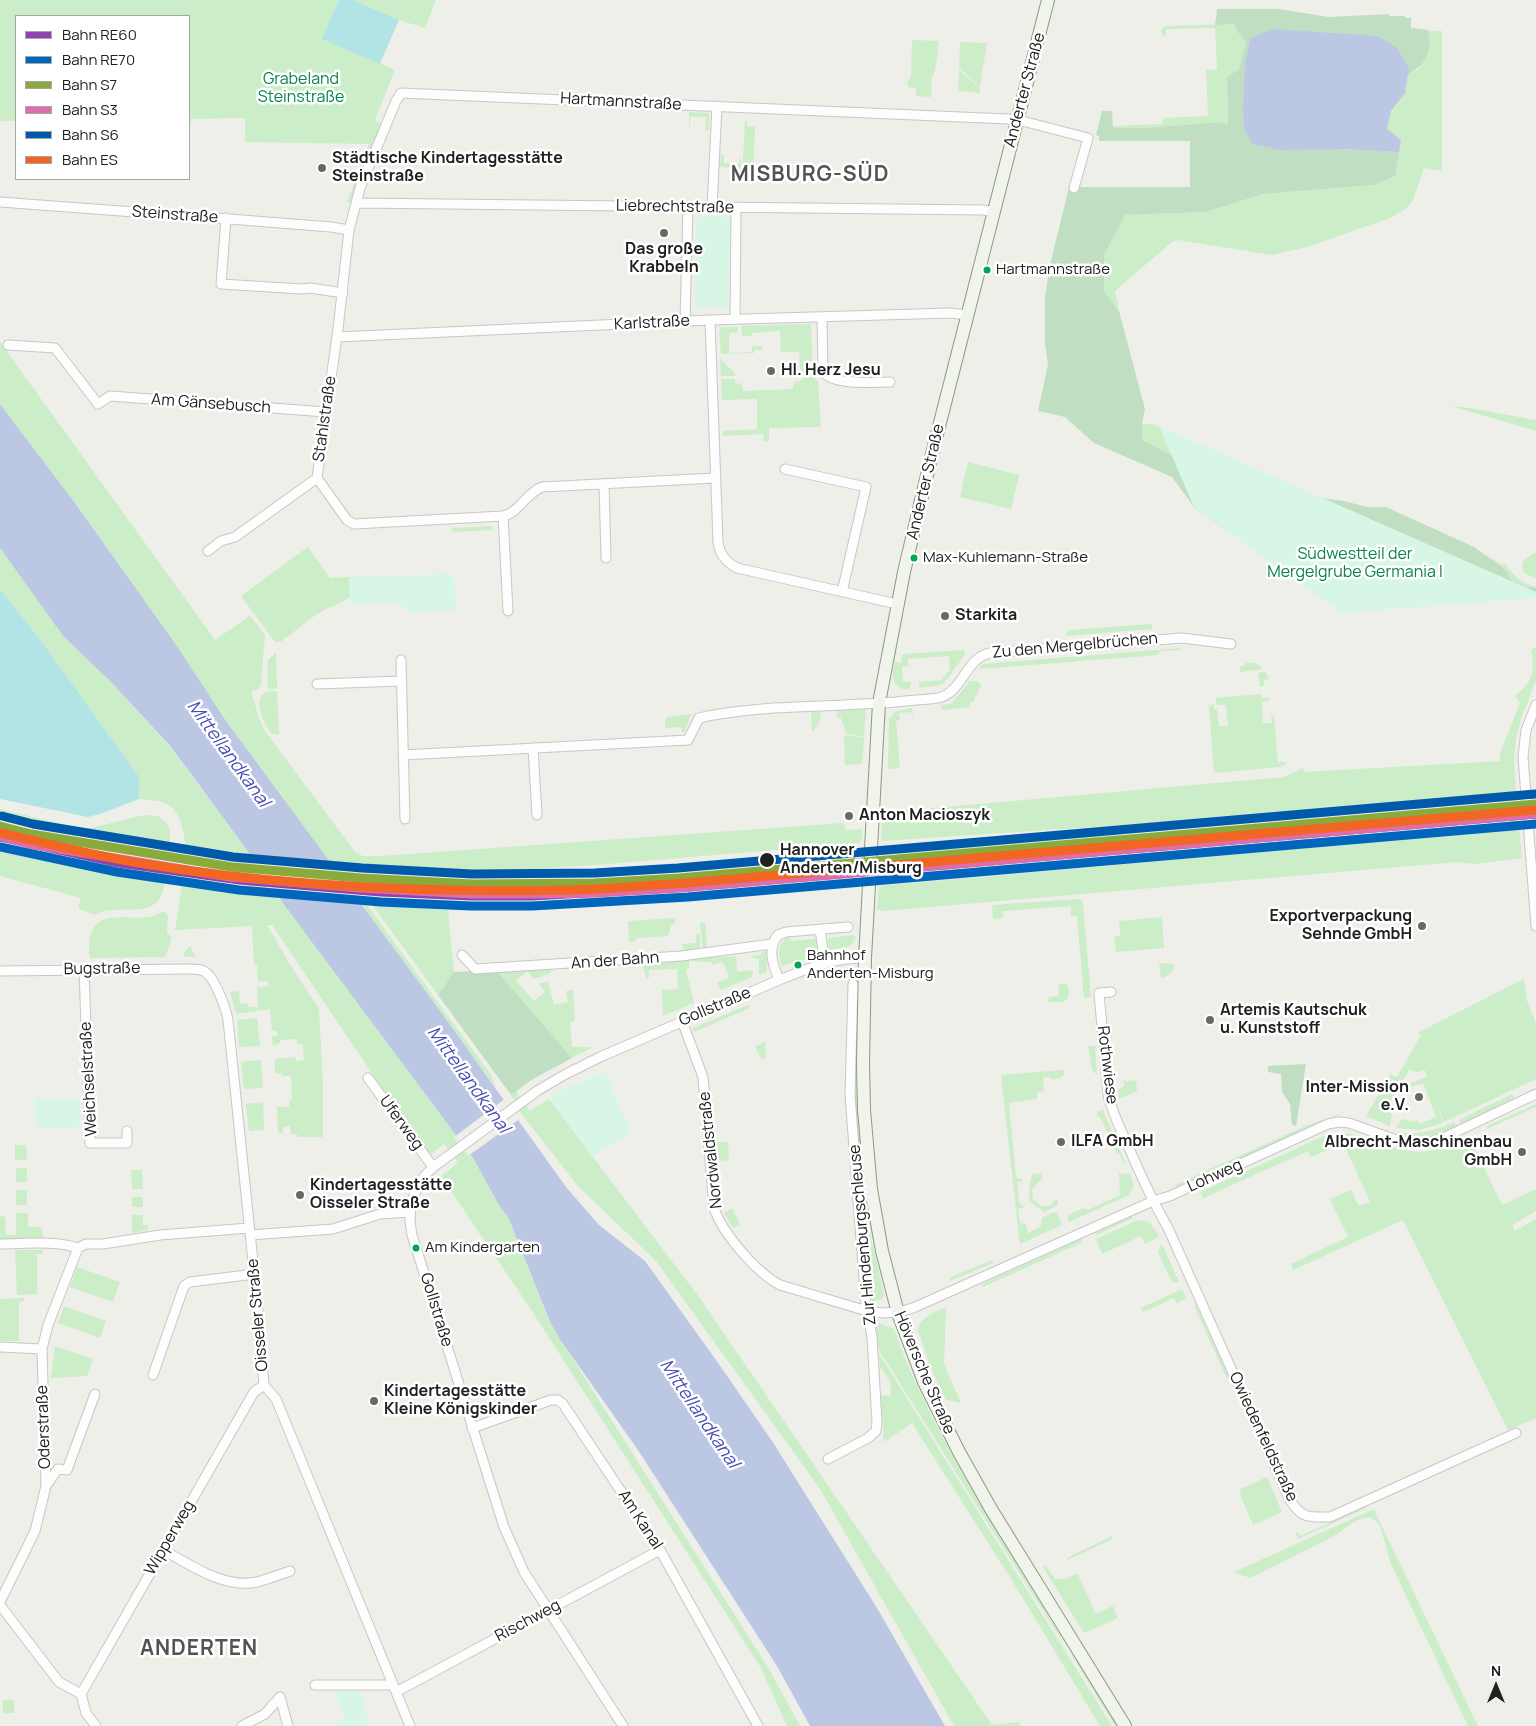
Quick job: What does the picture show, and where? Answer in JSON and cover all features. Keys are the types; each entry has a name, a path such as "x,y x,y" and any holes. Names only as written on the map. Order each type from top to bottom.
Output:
{"main road":[{"name":"Anderter Straße","path":"865,974 878,703 897,604 931,459 1048,0"},
{"name":"Höversche Straße","path":"865,974 863,1063 868,1160 874,1212 898,1313 924,1382 959,1452 1026,1568 1125,1726"}],"street":[{"name":"Hartmannstraße","path":"406,92 1017,121 1088,138 1074,188"},
{"name":"Stahlstraße","path":"406,92 401,93 396,100 356,203 349,230 337,336 317,478 347,520 354,524 503,516"},
{"path":"712,208 717,106"},
{"name":"Steinstraße","path":"0,202 226,218 349,230"},
{"name":"Liebrechtstraße","path":"356,203 983,210 994,212"},
{"path":"685,321 688,207"},
{"path":"734,319 736,208"},
{"path":"226,218 221,284 302,290 310,288 342,293"},
{"name":"Karlstraße","path":"337,336 734,319 950,312 968,315"},
{"path":"822,317 823,371 825,374 835,379 848,381 890,382"},
{"path":"710,320 718,542 723,557 728,563 737,568 897,604"},
{"name":"Am Gänsebusch","path":"8,344 55,348 98,404 110,396 326,412"},
{"path":"785,469 866,487 842,592"},
{"path":"208,551 221,541 235,537 317,478"},
{"path":"508,611 503,516 510,514 532,492 542,487 716,478"},
{"path":"604,484 606,558"},
{"name":"Zu den Mergelbrüchen","path":"533,748 688,740 699,718 713,714 939,698 951,692 982,654 1182,638 1231,644"},
{"path":"401,660 405,819"},
{"path":"318,684 402,681"},
{"path":"1536,705 1524,740 1523,757 1524,792 1536,926"},
{"path":"403,755 533,748 537,815"},
{"name":"An der Bahn","path":"462,955 476,969 681,956 772,944 778,934 786,932 848,927"},
{"path":"820,929 825,964"},
{"path":"772,944 772,965 778,980"},
{"name":"Gollstraße","path":"623,1726 524,1572 504,1527 412,1236 411,1203 417,1188 433,1167 523,1101 564,1075 778,980 849,958 866,958"},
{"name":"Weichselstraße","path":"84,969 90,1143 127,1143 126,1131"},
{"name":"Bugstraße","path":"0,971 188,969 204,971"},
{"name":"Oisseler Straße","path":"204,971 215,986 227,1017 255,1274 264,1385 276,1399 410,1726"},
{"name":"Zur Hindenburgschleuse","path":"828,1459 868,1438 876,1431 872,1337 867,1312 850,1095 853,984"},
{"name":"Rothwiese","path":"1111,992 1099,993 1108,1094 1114,1116 1153,1201"},
{"name":"Nordwaldstraße","path":"682,1021 703,1077 714,1208 723,1227 756,1268 769,1280 867,1312 881,1314 898,1313"},
{"name":"Uferweg","path":"368,1078 433,1167"},
{"name":"Lohweg","path":"898,1313 1153,1201 1170,1196 1211,1178 1328,1124 1349,1123 1399,1141 1426,1143 1443,1138 1536,1094"},
{"name":"Owiedenfeldstraße","path":"1153,1201 1168,1228 1290,1500 1296,1509 1306,1517 1330,1517 1516,1433"},
{"path":"0,1244 55,1243 67,1244 78,1248 86,1244 104,1244 160,1234 333,1229 380,1214 410,1212"},
{"name":"Oderstraße","path":"0,1603 35,1531 46,1486 42,1349 48,1325 78,1248"},
{"path":"153,1376 184,1286 190,1282 255,1274"},
{"path":"0,1347 42,1349"},
{"name":"Wipperweg","path":"81,1694 254,1392 264,1385"},
{"path":"46,1486 58,1469 67,1470 95,1394"},
{"name":"Am Kanal","path":"472,1428 551,1400 561,1401 660,1550 758,1726"},
{"path":"163,1550 219,1579 238,1584 256,1582 290,1571"},
{"name":"Rischweg","path":"316,1685 394,1689 660,1550"},
{"path":"0,1603 59,1682 81,1694 86,1714 96,1726"},
{"path":"242,1726 265,1714 280,1697 288,1726"}],"green space":[{"name":"Grabeland Steinstraße","path":"0,0 339,0 323,39 395,70 376,117 376,121 382,123 350,202 347,202 369,144 245,142 245,118 191,119 190,123 190,15 15,15 15,121 0,121"},
{"path":"353,0 436,0 425,28 399,20"},
{"path":"1217,9 1279,9 1329,17 1389,14 1389,16 1405,16 1405,18 1411,18 1411,28 1428,30 1429,51 1419,67 1407,75 1409,68 1245,88 1244,129 1343,149 1399,152 1395,176 1374,185 1263,194 1206,212 1125,215 1104,255 1104,291 1119,311 1145,409 1142,424 1142,440 1194,467 1311,497 1344,501 1367,507 1386,507 1474,547 1506,570 1513,582 1526,587 1536,588 1536,596 1230,533 1194,507 1172,477 1094,443 1065,417 1038,411 1048,365 1045,343 1045,297 1050,265 1069,187 1190,187 1190,141 1099,141 1099,136 1096,135 1102,111 1112,111 1113,128 1143,128 1220,122 1228,125 1227,77 1239,69 1246,43 1235,28 1235,24 1215,25"},
{"path":"1235,24 1235,28 1246,43 1239,69 1227,77 1228,125 1220,122 1143,128 1113,128 1113,126 1163,124 1163,118 1208,116 1206,70 1217,69 1215,28 1168,29 1166,30 1166,37 1162,35 1161,30 1166,26"},
{"path":"1428,31 1442,31 1442,171 1424,168 1413,200 1407,208 1390,218 1307,247 1272,255 1178,240 1173,241 1115,291 1119,311 1104,291 1104,255 1125,215 1206,212 1263,194 1374,185 1394,176 1401,140 1387,129 1391,111 1405,93 1407,75 1419,69 1429,37"},
{"path":"912,40 939,41 935,71 932,77 931,97 916,96 916,88 908,87 907,83 911,76"},
{"path":"960,42 987,43 980,87 959,68"},
{"path":"959,70 980,88 980,93 958,91"},
{"path":"689,112 708,113 709,130 705,130 706,117 690,117 689,127"},
{"path":"745,121 747,121 747,126 755,127 753,177 742,177"},
{"path":"721,154 724,155 724,163 739,164 739,159 741,159 741,172 735,172 734,168 720,167"},
{"path":"697,216 726,217 730,221 728,305 726,307 695,307"},
{"path":"811,324 813,378 818,381 821,427 769,428 769,441 764,441 763,434 723,436 723,431 757,429 757,399 722,400 721,379 735,379 735,383 742,384 743,391 793,389 794,382 800,381 804,377 800,369 799,352 781,352 780,331 752,333 752,336 742,336 741,326"},
{"path":"722,327 738,327 738,332 729,333 729,353 752,352 752,346 762,346 762,350 754,350 754,353 721,354 719,331"},
{"path":"0,342 215,640 250,616 265,635 261,685 259,689 251,691 259,718 265,731 355,852 363,856 382,856 844,823 846,830 862,829 862,838 859,843 596,865 493,871 459,872 381,869 331,864 226,721 179,649 75,503 0,404"},
{"path":"720,359 735,373 735,376 721,376"},
{"path":"1451,406 1536,420 1536,431"},
{"path":"1142,424 1153,424 1169,432 1227,496 1142,440"},
{"name":"Südwestteil der Mergelgrube Germania I","path":"1159,426 1536,592 1536,598 1342,613 1194,507"},
{"path":"968,462 1019,475 1011,509 960,497"},
{"path":"491,526 493,530 453,532 452,528"},
{"path":"308,547 330,578 349,577 350,596 319,613 280,642 275,642 241,596"},
{"path":"0,548 63,636 111,682 170,747 244,846 285,906 473,1158 509,1219 550,1323 769,1669 800,1726 787,1726 761,1668 532,1311 441,1176 458,1163 444,1144 428,1156 272,925 267,925 319,1009 323,1085 323,1137 297,1137 297,1134 291,1134 290,1126 283,1127 283,1133 278,1133 277,1107 289,1107 289,1099 292,1099 291,1076 282,1076 281,1073 275,1073 275,1059 295,1057 296,1061 304,1060 303,1044 297,1044 297,1039 280,1040 280,1043 273,1046 272,1036 277,1036 277,1031 272,1031 270,1009 236,1014 230,992 239,991 240,1004 248,1003 249,1007 258,1007 257,987 269,986 268,981 258,982 257,965 254,965 252,926 175,930 182,885 247,894 248,877 232,873 233,853 186,849 180,821 173,809 162,802 139,799 140,778 39,638 0,589"},
{"path":"1536,552 1536,578 1524,573 1522,566 1524,560"},
{"path":"1483,553 1501,564 1505,564 1518,579 1526,584 1536,586 1536,588 1526,587 1513,582 1506,570"},
{"path":"454,574 456,610 410,612 399,602 350,605 349,577"},
{"path":"1152,624 1152,629 1065,636 1069,630"},
{"path":"1536,647 1536,680 1516,738 1514,760 1516,794 1319,812 881,841 882,820 888,820 888,812 1284,777 1303,768 1304,772 1500,761 1500,753 1520,703 1515,696 1529,681 1533,670 1531,650"},
{"path":"1181,648 1181,650 1160,651 1158,655 979,669 983,664"},
{"path":"965,650 964,656 943,684 919,688 919,682 942,680 950,669 949,656 908,659 909,666 902,667 903,682 911,682 910,689 899,687 894,681 895,662 901,663 903,654"},
{"path":"276,653 277,688 269,689 267,686 268,660"},
{"path":"1245,663 1257,663 1262,669 1240,672 1240,666 1245,666"},
{"path":"1265,672 1269,678 1263,682 1265,685 1260,687 1258,673"},
{"path":"970,681 978,681 981,686 973,702 970,702 970,707 942,710 941,705 951,704"},
{"path":"277,691 279,734 272,734 263,719 259,701 265,692"},
{"path":"1261,694 1261,698 1269,697 1269,701 1262,702 1263,723 1272,723 1271,716 1274,715 1278,762 1286,762 1286,764 1280,767 1214,773 1209,706 1214,704 1214,709 1217,709 1219,726 1228,726 1226,705 1217,705 1215,698"},
{"path":"912,708 913,719 911,712 899,713 900,720 896,721 900,768 888,769 889,718 896,711"},
{"path":"866,709 864,737 846,733 841,718 837,718 837,711"},
{"path":"811,712 821,712 819,723 812,732"},
{"path":"691,714 685,732 682,732 681,727 665,728 665,720 668,717"},
{"path":"845,735 864,738 862,764 845,765"},
{"path":"0,809 75,827 91,828 144,815 158,816 168,825 170,847 47,826 0,815"},
{"path":"1519,829 1522,858 1474,864 1457,862 883,911 877,909 879,886"},
{"path":"1117,832 1118,837 896,856 896,848"},
{"path":"0,852 165,883 161,896 154,904 146,908 105,911 94,915 78,908 81,898 0,876"},
{"path":"1080,899 1083,903 1091,997 1084,998 1077,916 1071,916 1071,906 1003,911 1003,918 993,919 992,905"},
{"path":"360,904 367,905 491,1075 496,1088"},
{"path":"375,904 448,910 454,972 438,995 373,906"},
{"path":"164,911 168,915 167,932 172,938 165,957 90,958 89,945 91,933 98,923 110,918 149,917"},
{"path":"1162,917 1164,948 1116,952 1114,936 1120,936 1119,921"},
{"path":"675,918 675,924 670,925 670,932 667,936 636,938 636,941 629,942 628,921"},
{"path":"705,922 707,949 703,950 700,923"},
{"path":"696,934 700,934 700,950 685,952 682,944 696,943"},
{"path":"854,935 856,938 850,946 829,951 828,938"},
{"path":"788,937 791,941 816,939 816,956 782,966 779,950 784,940"},
{"path":"190,946 196,957 184,957 185,951"},
{"path":"766,951 767,970 766,973 759,974 759,958 753,958 752,956 761,955 761,953"},
{"path":"736,956 737,972 753,970 752,977 721,990 717,982 729,977 722,961 713,965 711,962 689,961 689,969 686,970 694,1003 663,1016 662,990 678,989 677,969 649,970 649,978 646,979 642,962"},
{"path":"1159,963 1174,964 1172,972 1166,977 1161,978"},
{"path":"551,966 551,973 534,979 527,971 516,981 534,1001 545,992 539,984 548,981 554,1005 568,1002 566,991 573,990 575,1021 570,1022 572,1047 591,1048 572,1058 496,970"},
{"path":"496,970 572,1058 533,1079 511,1095 438,995 454,972"},
{"path":"1524,979 1527,1001 1536,1023 1536,1079 1444,1122 1437,1104 1443,1123 1420,1130 1396,1128 1402,1119 1415,1122 1416,1118 1419,1124 1436,1117 1423,1083 1408,1088 1411,1083 1427,1077 1425,1070 1416,1072 1409,1070 1386,1110 1392,1114 1390,1126 1366,1116 1390,1074 1397,1077 1421,1035 1417,1033"},
{"path":"857,982 859,986 858,1071 863,1181 869,1229 884,1294 882,1299 872,1302 854,1100"},
{"path":"1066,984 1068,987 1069,994 1067,1000 1048,1002 1049,997 1059,996 1058,986"},
{"path":"748,1005 750,1008 694,1032 693,1028"},
{"path":"257,1018 260,1046 239,1047 237,1020"},
{"path":"764,1042 766,1056 762,1060 755,1047"},
{"path":"1088,1046 1095,1046 1097,1075 1092,1070"},
{"path":"261,1060 263,1088 244,1089 241,1062"},
{"path":"1306,1064 1296,1126 1292,1125 1290,1104 1282,1092 1281,1074 1268,1072 1268,1066"},
{"path":"1062,1070 1065,1075 1061,1076 1061,1078 1051,1079 1050,1077 1043,1077 1044,1091 1037,1092 1037,1099 1009,1103 1016,1178 1022,1179 1022,1182 1017,1181 1019,1203 1025,1207 1018,1209 1020,1223 1026,1224 1028,1233 1041,1226 1042,1218 1054,1212 1057,1214 1062,1225 1020,1244 1001,1075"},
{"path":"605,1071 631,1133 592,1157 549,1099 567,1088"},
{"path":"1123,1078 1126,1082 1136,1081 1137,1091 1119,1099 1118,1090 1124,1086"},
{"path":"516,1091 530,1111 549,1099 699,1297 992,1725 1018,1722 1021,1726 954,1726 820,1489 656,1261 578,1186 523,1116 511,1095"},
{"path":"1512,1094 1514,1098 1461,1124 1459,1120"},
{"path":"35,1099 79,1099 80,1127 35,1128"},
{"path":"263,1102 264,1130 249,1131 246,1104"},
{"path":"1536,1104 1536,1108 1487,1129 1487,1126"},
{"path":"1103,1110 1125,1162 1124,1164 1119,1154 1117,1154 1101,1119 1097,1115 1098,1111"},
{"path":"1339,1114 1176,1187 1175,1185 1305,1126"},
{"path":"1455,1122 1456,1126 1427,1136 1413,1137 1397,1134 1397,1132 1427,1132"},
{"path":"1339,1133 1350,1134 1394,1148 1417,1152 1438,1149 1464,1137 1469,1137 1502,1205 1536,1189 1536,1211 1512,1225 1515,1231 1536,1219 1536,1418 1508,1430 1403,1220 1293,1270 1291,1264 1348,1237 1330,1199 1351,1190 1359,1206 1370,1202"},
{"path":"1324,1136 1330,1149 1311,1157 1308,1151 1203,1198 1200,1192"},
{"path":"728,1142 729,1161 717,1160 716,1143"},
{"path":"15,1145 26,1145 27,1160 15,1160"},
{"path":"16,1168 27,1168 27,1182 16,1182"},
{"path":"131,1170 142,1170 143,1189 132,1189"},
{"path":"1041,1173 1042,1180 1032,1189 1033,1199 1042,1207 1052,1205 1057,1198 1058,1205 1044,1212 1030,1201 1029,1197 1032,1174"},
{"path":"1119,1173 1130,1174 1134,1186 1129,1195 1069,1222 1068,1215 1083,1208 1088,1210 1120,1195"},
{"path":"16,1190 27,1190 27,1205 16,1205"},
{"path":"132,1197 143,1197 143,1207 132,1207"},
{"path":"732,1208 740,1224 733,1228 724,1213"},
{"path":"16,1213 28,1213 28,1227 42,1227 43,1240 0,1241 0,1217 5,1216 6,1235 16,1235"},
{"path":"132,1215 143,1215 143,1225 148,1225 148,1230 132,1233"},
{"path":"1132,1216 1133,1218 1097,1235 1096,1233"},
{"path":"1141,1220 1150,1224 1159,1237 1145,1244 1141,1236 1102,1254 1096,1239"},
{"path":"1081,1239 1083,1242 983,1287 982,1284"},
{"path":"1162,1244 1179,1282 1174,1283 1171,1280 1158,1252"},
{"path":"15,1250 43,1250 43,1254 37,1254 37,1294 17,1295"},
{"path":"992,1260 993,1263 950,1281 949,1278"},
{"path":"77,1267 120,1282 113,1302 70,1287"},
{"path":"1182,1289 1186,1298 1177,1304 1174,1298 1143,1312 1141,1308"},
{"path":"24,1298 24,1301 19,1302 19,1341 0,1341 0,1299"},
{"path":"1196,1305 1229,1378 1227,1379 1194,1306"},
{"path":"64,1306 106,1321 100,1338 58,1323"},
{"path":"946,1307 944,1364 961,1403 946,1400 930,1366 918,1330 919,1325 925,1318"},
{"path":"878,1323 894,1329 912,1375 945,1442 1062,1641 879,1350 875,1326"},
{"path":"55,1346 93,1359 87,1376 51,1378"},
{"path":"879,1354 1112,1726 1100,1726 1013,1582 912,1423 884,1442 881,1396 891,1395 890,1381 880,1367"},
{"path":"1267,1477 1282,1512 1253,1525 1239,1492 1241,1491 1240,1489"},
{"path":"1365,1507 1298,1539 1296,1533 1298,1532 1300,1536"},
{"path":"1374,1509 1478,1726 1468,1726 1391,1564 1380,1526 1376,1521 1369,1517 1357,1520 1336,1535 1250,1578 1234,1572"},
{"path":"1112,1536 1112,1539 1068,1560 1067,1558"},
{"path":"1046,1566 1055,1579 1066,1579 1077,1573 1096,1614 1113,1606 1118,1618 1084,1633 1043,1567"},
{"path":"1070,1652 1074,1656 1118,1726 1115,1726"},
{"path":"334,1690 361,1691 369,1726 337,1726 336,1724 345,1720"},
{"path":"3,1700 14,1700 14,1713 3,1713"}],"shaded area":[{"path":"339,0 353,0 399,20 380,64 322,39"},
{"path":"0,589 39,638 140,778 139,799 88,817 0,799"}],"water":[{"path":"1272,29 1378,36 1397,48 1409,68 1405,93 1391,111 1387,129 1401,140 1399,152 1343,149 1280,150 1253,144 1244,129 1245,62 1251,38"},
{"name":"Mittellandkanal","path":"0,404 75,503 179,649 226,721 443,1015 566,1187 599,1225 645,1261 716,1360 772,1441 877,1608 945,1726 810,1726 777,1666 638,1450 559,1338 550,1322 509,1219 473,1158 285,906 244,846 171,747 111,682 63,636 0,548"}],"pier":[{"path":"248,857 335,865 348,884 261,876"},
{"path":"262,878 349,885 363,904 275,897"},
{"path":"506,1098 521,1118 468,1156 454,1137"}],"rail line":[{"name":"S6","path":"2,816 33,824 233,857 362,868 472,874 595,873 678,868 1535,794"},
{"name":"S7","path":"0,826 31,834 232,867 361,878 472,884 595,883 679,878 1536,804"},
{"name":"ES","path":"2,833 122,860 247,878 355,887 519,891 601,889 686,883 1535,810"},
{"name":"RE60","path":"0,837 119,863 240,880 381,892 472,896 532,896 687,887 1536,814"},
{"name":"S3","path":"0,836 29,844 230,877 360,888 471,894 538,894 680,888 1536,814"},
{"name":"RE70","path":"0,847 117,872 239,890 381,902 471,906 532,906 688,897 1536,824"}],"place":[{"name":"Städtische Kindertagesstätte Steinstraße","path":"322,168"},
{"name":"Das große Krabbeln","path":"664,233"},
{"name":"Hartmannstraße","path":"987,270"},
{"name":"Hl. Herz Jesu","path":"771,371"},
{"name":"Max-Kuhlemann-Straße","path":"914,558"},
{"name":"Starkita","path":"945,616"},
{"name":"Anton Macioszyk","path":"849,816"},
{"name":"Hannover Anderten/Misburg","path":"767,860"},
{"name":"Exportverpackung Sehnde GmbH","path":"1422,926"},
{"name":"Bahnhof Anderten-Misburg","path":"798,965"},
{"name":"Artemis Kautschuk u. Kunststoff","path":"1210,1020"},
{"name":"Inter-Mission e.V.","path":"1419,1097"},
{"name":"ILFA GmbH","path":"1061,1142"},
{"name":"Albrecht-Maschinenbau GmbH","path":"1522,1152"},
{"name":"Kindertagesstätte Oisseler Straße","path":"300,1195"},
{"name":"Am Kindergarten","path":"416,1248"},
{"name":"Kindertagesstätte Kleine Königskinder","path":"374,1401"}],"district":[{"name":"MISBURG-SÜD","path":"810,175"},
{"name":"ANDERTEN","path":"199,1649"}]}
